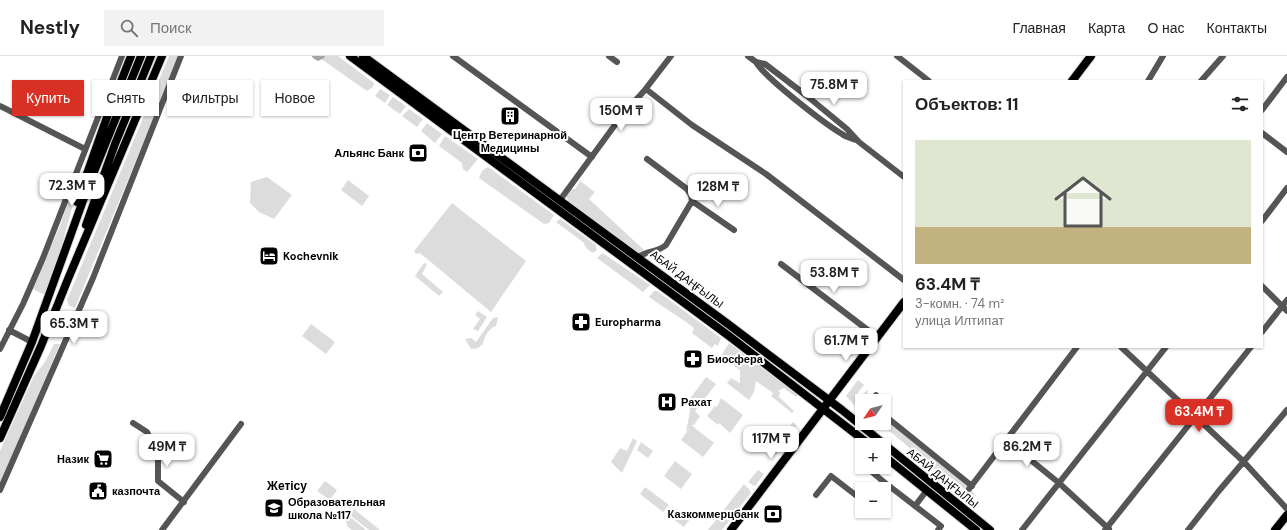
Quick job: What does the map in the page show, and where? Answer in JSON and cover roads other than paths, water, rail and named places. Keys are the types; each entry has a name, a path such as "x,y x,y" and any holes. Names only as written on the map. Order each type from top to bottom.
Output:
{"main road":[{"path":"120,80 131,56"},
{"path":"68,241 141,56"},
{"path":"68,279 110,157 151,56"},
{"path":"0,438 41,346 162,56"},
{"name":"АБАЙ ДАҢҒЫЛЫ","path":"350,56 729,336 861,438"},
{"name":"АБАЙ ДАҢҒЫЛЫ","path":"363,56 638,257 829,400 990,530"},
{"path":"1073,80 1091,56"},
{"path":"0,417 57,279 77,203 103,116"},
{"path":"731,530 903,303"},
{"name":"АБАЙ ДАҢҒЫЛЫ","path":"891,462 976,530"},
{"path":"1275,530 1287,515"}],"street":[{"path":"114,80 122,56"},
{"path":"0,490 93,278 181,56"},
{"path":"453,56 592,157"},
{"path":"609,56 617,62"},
{"path":"560,200 629,106 646,89 671,56"},
{"path":"748,56 756,62 765,64 807,96 847,129 859,142 903,176"},
{"path":"897,56 928,80"},
{"path":"1149,80 1163,56"},
{"path":"1202,80 1223,56"},
{"path":"1263,109 1287,77"},
{"path":"646,89 692,125 766,174 903,279"},
{"path":"0,106 85,149"},
{"path":"0,349 44,258 85,149 103,116"},
{"path":"1263,133 1287,152"},
{"path":"638,257 644,253 661,249 666,245 692,201 691,195 687,189 647,159"},
{"path":"1263,220 1287,188"},
{"path":"692,201 734,230"},
{"path":"781,264 877,337"},
{"path":"1263,287 1285,308"},
{"path":"1263,331 1285,308 1287,300"},
{"path":"9,330 32,342"},
{"path":"891,421 970,488 1076,348"},
{"path":"1122,348 1244,462 1287,509"},
{"path":"1022,530 1165,348"},
{"path":"1006,440 1059,483 1107,529 1196,418 1249,348"},
{"path":"1188,530 1287,410"},
{"path":"133,423 147,432 159,457 158,482 184,502"},
{"path":"162,530 241,424"},
{"path":"874,474 884,482"},
{"path":"816,495 830,476 855,495"},
{"path":"891,487 940,528"},
{"path":"915,506 927,490"}],"waterway":[{"path":"315,56 318,58 322,56"}],"place":[{"name":"Центр Ветеринарной Медицины","path":"510,116"},
{"name":"Альянс Банк","path":"418,153"},
{"name":"Kochevnik","path":"269,256"},
{"name":"Europharma","path":"581,322"},
{"name":"Биосфера","path":"693,359"},
{"name":"Рахат","path":"667,402"},
{"name":"Назик","path":"103,459"},
{"name":"казпочта","path":"98,491"},
{"name":"Образовательная школа №117","path":"274,508"},
{"name":"Казкоммерцбанк","path":"773,514"}],"district":[{"name":"Жетісу","path":"287,486"}]}
